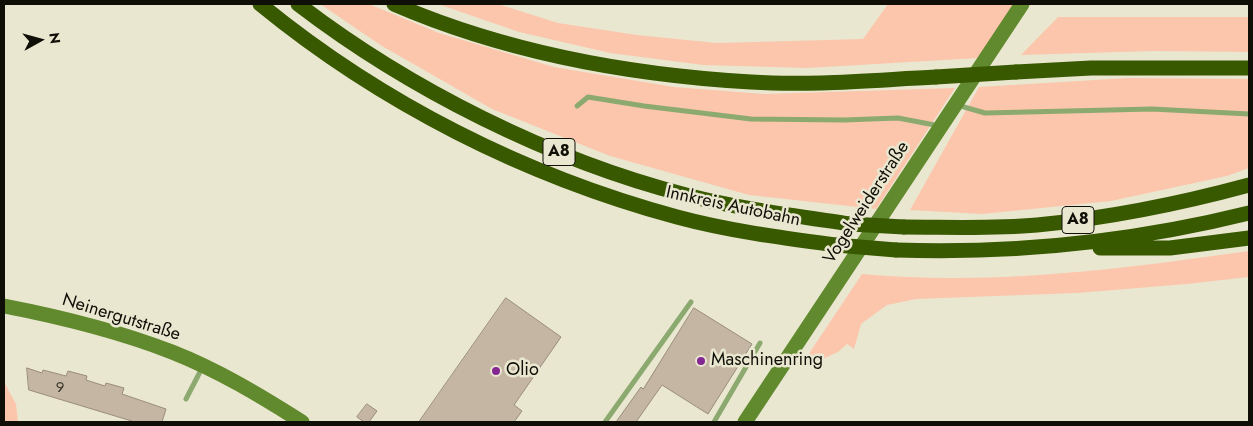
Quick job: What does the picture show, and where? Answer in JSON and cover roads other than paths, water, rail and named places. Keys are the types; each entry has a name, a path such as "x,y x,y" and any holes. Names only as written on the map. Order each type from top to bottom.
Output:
{"highway":[{"name":"Innkreis Autobahn","path":"260,4 340,64 421,113 515,160 576,185 677,217 745,232 836,245 896,250 985,251 1100,242 1168,231 1249,214"},
{"name":"Innkreis Autobahn","path":"298,4 397,71 474,114 571,158 687,195 764,211 850,224 972,228 1017,226 1091,219 1151,209 1249,185"},
{"path":"394,4 415,13 501,41 585,62 669,75 752,82 834,82 1092,68 1249,68"},
{"path":"1049,247 1170,248 1249,238"}],"main road":[{"name":"Vogelweiderstraße","path":"745,422 1022,4"},
{"name":"Neinergutstraße","path":"4,306 45,314 131,337 173,352 260,395 302,422"}],"lane":[{"path":"577,106 588,97 750,119 844,120 898,118 940,126"},
{"path":"956,103 964,108 985,113 1152,109 1249,114"},
{"path":"605,422 691,302"},
{"path":"714,422 760,343"},
{"path":"186,399 204,366"}],"place":[{"name":"Maschinenring","path":"701,361"},
{"name":"Olio","path":"496,371"}]}
